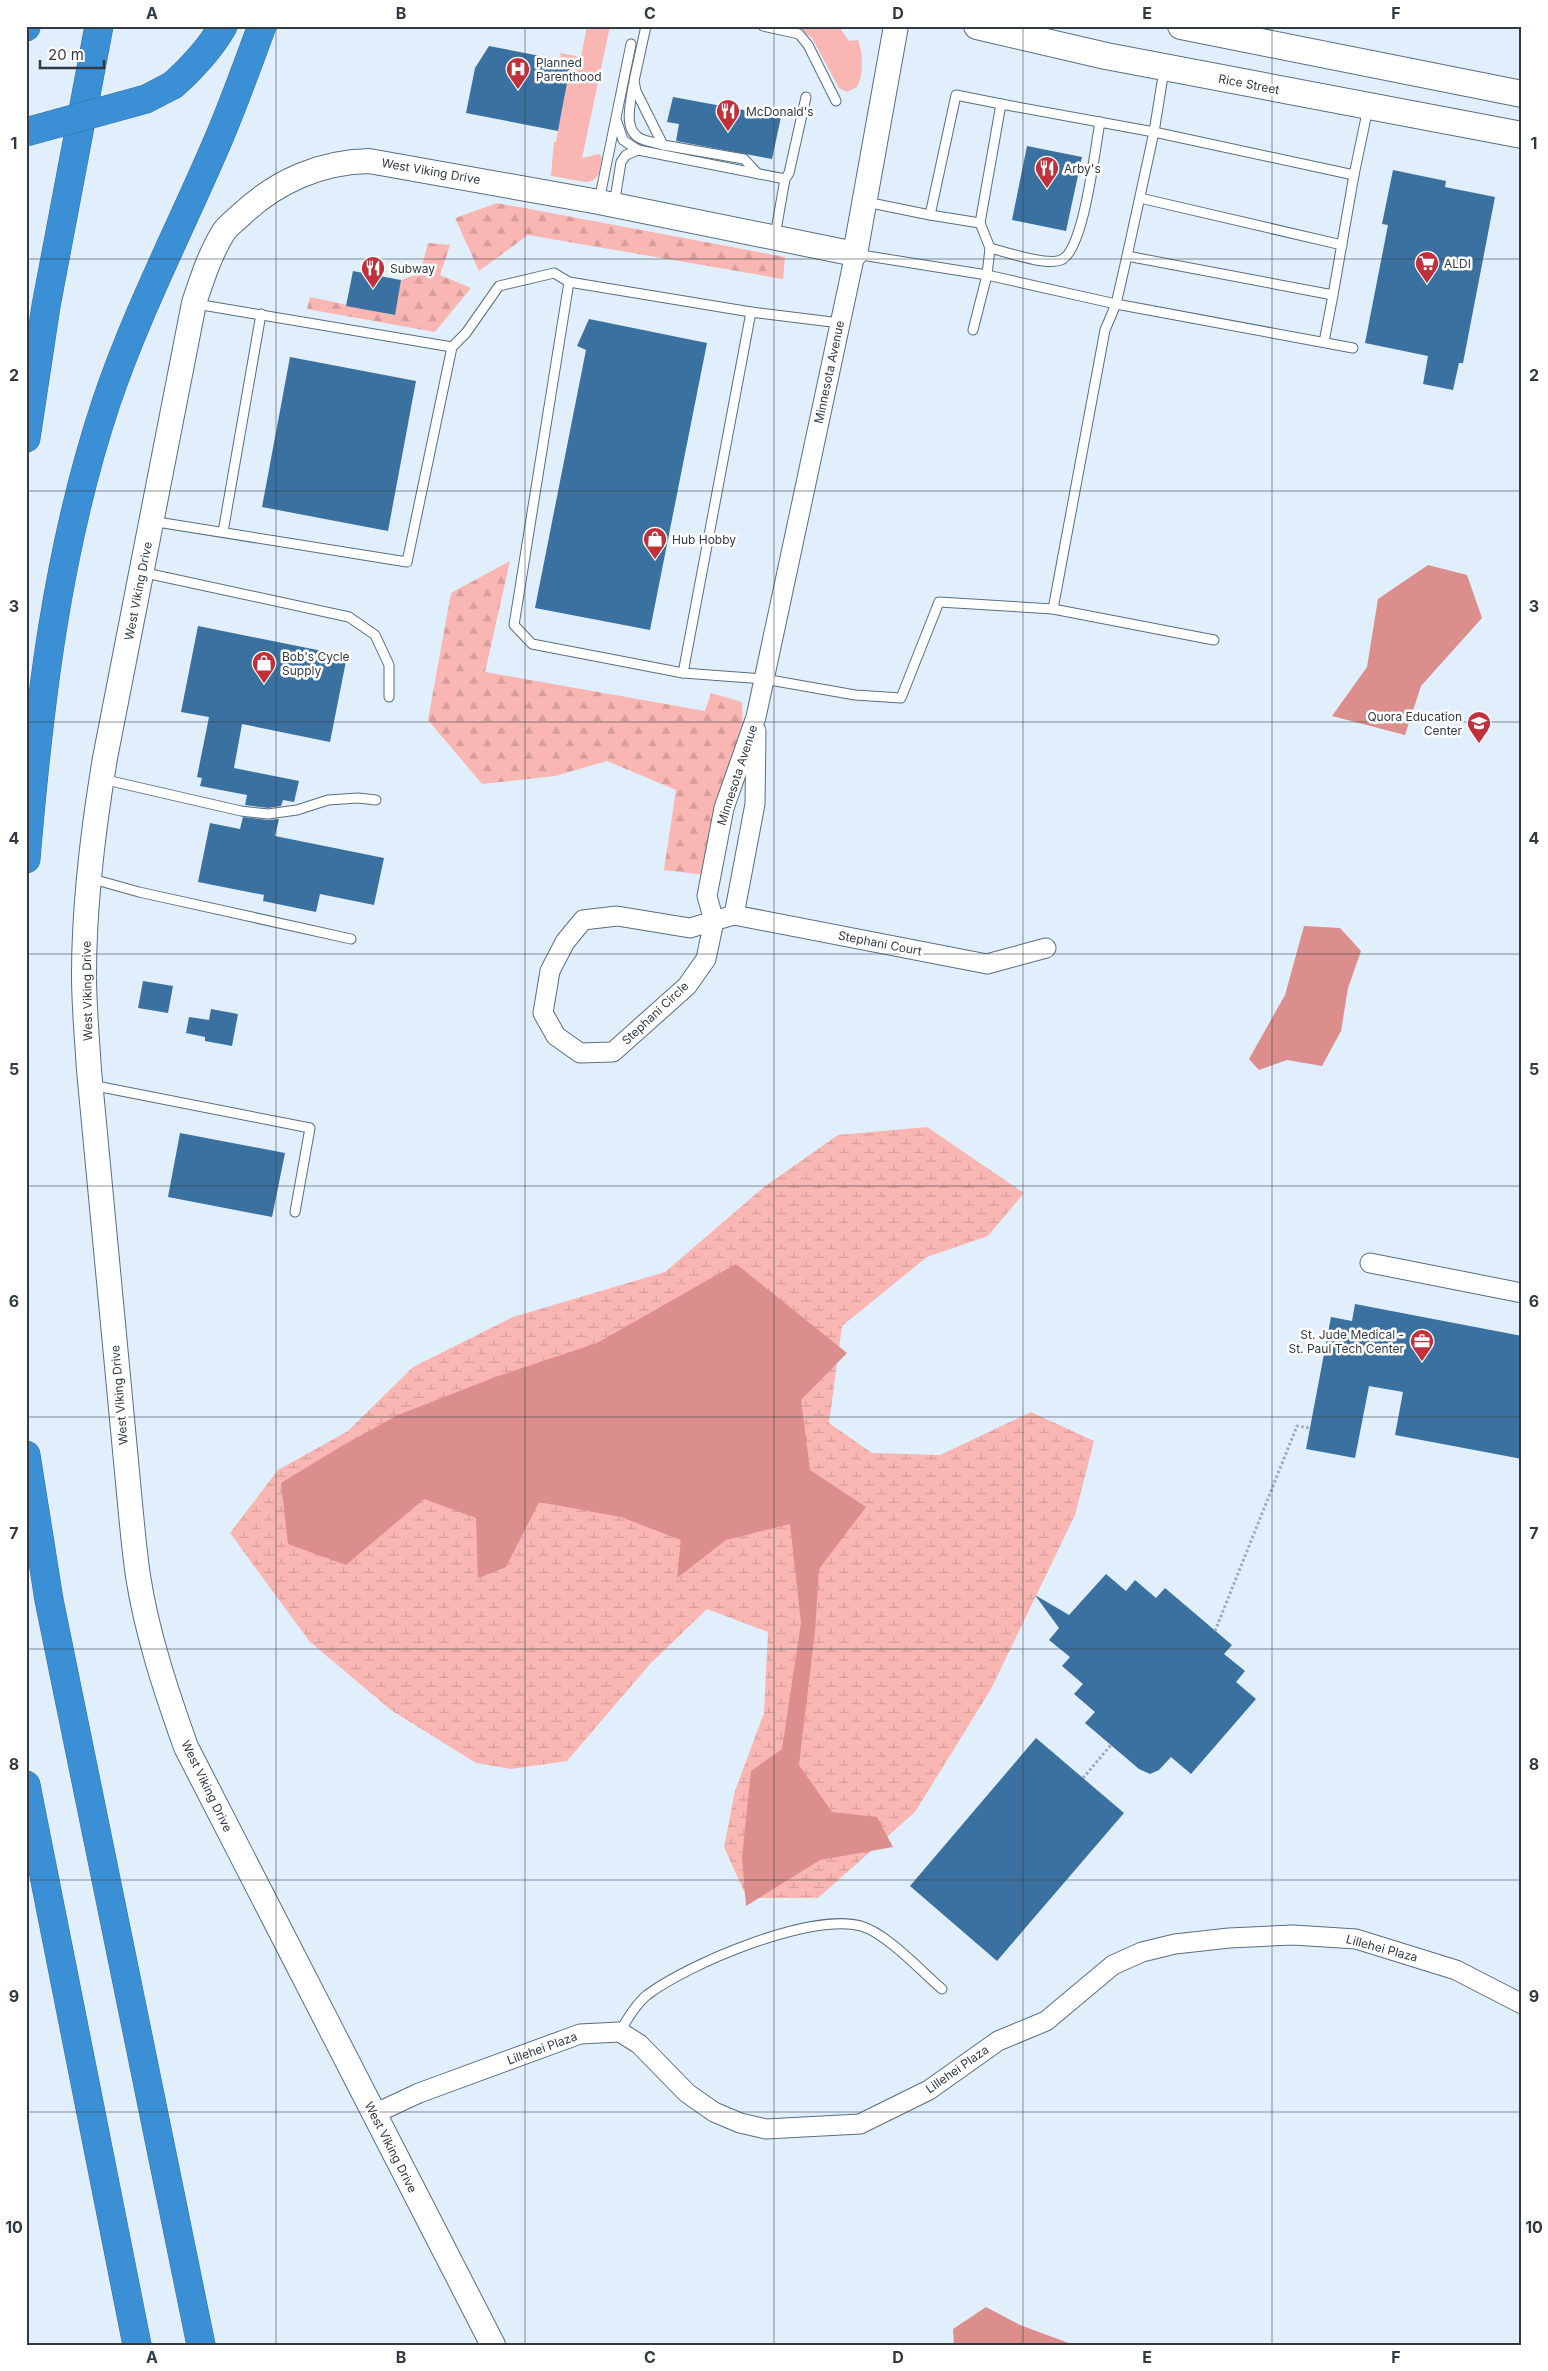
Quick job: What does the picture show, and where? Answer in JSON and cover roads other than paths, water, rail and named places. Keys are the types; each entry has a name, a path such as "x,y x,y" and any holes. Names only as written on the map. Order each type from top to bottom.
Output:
{"highway":[{"path":"26,438 46,306 99,26"},
{"path":"26,132 146,99 173,85 199,60 214,42 223,26"},
{"path":"26,859 37,737 47,664 59,590 88,466 106,404 128,340 217,143 262,26"},
{"path":"217,143 281,26"},
{"path":"26,1455 49,1600 201,2345"},
{"path":"26,1784 137,2345"}],"main road":[{"name":"Rice Street","path":"977,26 1165,68 1522,136"},
{"path":"1181,26 1522,94"}],"street":[{"name":"Minnesota Avenue","path":"714,921 707,896 724,808 756,716 866,202 896,26"},
{"name":"West Viking Drive","path":"493,2345 186,1746 165,1690 151,1637 138,1576 131,1514 90,1085 84,975 89,878 94,827 102,779 194,303 206,266 224,231 254,203 286,181 320,168 353,161 387,162 855,254"},
{"name":"Minnesota Avenue","path":"734,915 756,804 756,716"},
{"name":"Stephani Court","path":"714,921 734,915 987,964 1046,948"},
{"name":"Stephani Circle","path":"617,916 690,928 714,921 706,958 687,986 613,1052 580,1053 556,1036 543,1013 550,971 565,942 583,920 617,916"},
{"path":"1370,1262 1522,1293"},
{"name":"Lillehei Plaza","path":"374,2114 419,2093 580,2034 620,2032 639,2044 687,2093 714,2112 740,2123 766,2129 860,2124 929,2090 998,2041 1046,2022 1113,1964 1142,1952 1175,1944 1229,1938 1293,1935 1356,1939 1456,1970 1522,2004"}],"lane":[{"path":"646,26 634,81 629,121 636,136 642,140 663,145 744,159 758,174"},
{"path":"763,26 799,34 808,45 836,101"},
{"path":"607,204 617,122 631,44"},
{"path":"1053,610 1105,330 1116,304 1127,256 1154,132 1165,68"},
{"path":"634,81 638,96 663,145"},
{"path":"930,215 956,95 1154,132 1354,175"},
{"path":"774,238 785,179 790,173 806,97"},
{"path":"973,330 987,275 990,248 980,223 1001,104"},
{"path":"1324,342 1368,106"},
{"path":"617,122 623,140 638,150 785,179"},
{"path":"990,248 1049,262 1062,260 1070,252 1081,228 1100,122"},
{"path":"607,204 621,162 626,155 638,150"},
{"path":"1140,198 1342,245"},
{"path":"866,202 980,223"},
{"path":"855,254 987,275 1116,304 1353,348"},
{"path":"1127,256 1333,295"},
{"path":"151,521 407,562 452,347 466,333 499,286 554,273 569,282 751,312 840,323"},
{"path":"569,282 514,625 532,644 683,673 764,679 855,695 901,698 939,602 1053,610 1214,640"},
{"path":"194,303 452,347"},
{"path":"683,673 751,312"},
{"path":"223,532 261,314"},
{"path":"141,572 349,617 375,636 388,665 389,696"},
{"path":"102,779 241,810 268,814 297,810 328,800 358,798 376,800"},
{"path":"89,878 139,892 351,939"},
{"path":"90,1085 310,1128 295,1212"},
{"path":"620,2032 631,2013 646,1996 680,1976 741,1948 812,1926 838,1924 861,1926 881,1935 942,1989"}],"place":[{"name":"Planned Parenthood","path":"518,90"},
{"name":"McDonald's","path":"728,132"},
{"name":"Arby's","path":"1047,189"},
{"name":"ALDI","path":"1427,284"},
{"name":"Subway","path":"373,289"},
{"name":"Hub Hobby","path":"655,560"},
{"name":"Bob's Cycle Supply","path":"264,684"},
{"name":"Quora Education Center","path":"1479,744"},
{"name":"St. Jude Medical - St. Paul Tech Center","path":"1422,1362"}]}
